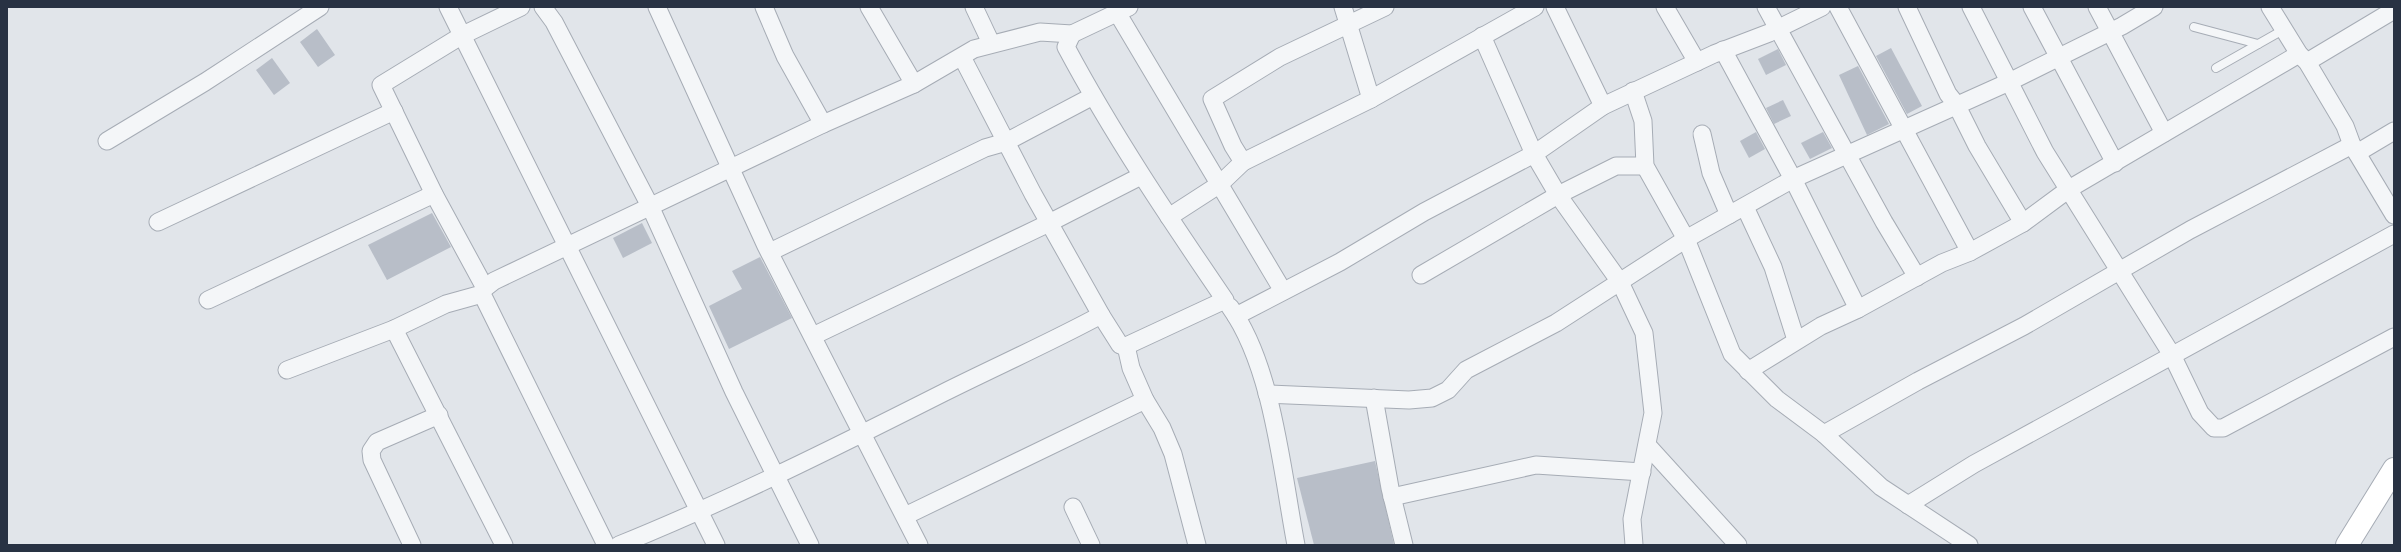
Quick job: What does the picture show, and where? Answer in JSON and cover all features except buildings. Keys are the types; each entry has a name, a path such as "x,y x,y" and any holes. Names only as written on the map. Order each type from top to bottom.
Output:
{"street":[{"path":"107,141 205,82 320,7"},
{"path":"448,7 716,545"},
{"path":"521,7 462,36 381,85 606,545"},
{"path":"543,7 554,22 650,206 774,477 810,545"},
{"path":"657,7 770,252 919,545"},
{"path":"764,7 785,56 823,124"},
{"path":"869,7 914,84"},
{"path":"974,7 991,43"},
{"path":"1343,7 1371,99"},
{"path":"1243,162 1233,146 1212,99 1280,57 1348,26 1385,7"},
{"path":"1169,217 1220,184 1243,162 1371,99 1536,7"},
{"path":"1555,7 1603,106"},
{"path":"1666,7 1697,62"},
{"path":"1766,7 1847,156 1917,277"},
{"path":"1236,316 1340,262 1424,212 1534,154 1603,106 1723,50 1777,29 1822,7"},
{"path":"1838,7 1970,252"},
{"path":"1907,7 1948,94 1956,104 1977,146 2023,223"},
{"path":"1970,7 2045,152 2070,189 2172,355 2200,414 2214,428 2223,428 2394,337"},
{"path":"2032,7 2115,163"},
{"path":"2097,7 2164,133"},
{"path":"2270,7 2283,30 2303,58 2345,126 2355,149 2394,215"},
{"path":"1267,394 1374,398 1432,398 1448,390 1466,370 1556,323 1686,238 1793,179 1904,131 1956,104 2009,82 2109,32 2149,8"},
{"path":"287,370 394,329 446,304 483,291 494,281 568,247 650,206 731,169 823,124 914,84 974,49 991,43 1040,32 1072,34 1124,10 1220,184 1282,291"},
{"path":"1748,371 1796,340 1858,309 1942,263 1970,252 2023,223 2070,189 2164,133 2394,10"},
{"path":"1072,34 1066,47 1093,96 1141,176 1236,316 1249,340 1267,394 1296,545"},
{"path":"1482,36 1534,154 1558,195 1620,282 1644,333 1653,413 1648,446 1632,520 1634,545"},
{"path":"1723,50 1793,179 1858,309"},
{"path":"962,57 1049,223 1101,315 1120,345 1126,346 1225,300"},
{"path":"1633,91 1643,121 1645,166 1686,238 1732,354 1777,399 1824,434 1881,487 1969,545"},
{"path":"770,252 985,148 1006,142 1093,96"},
{"path":"158,222 394,111"},
{"path":"1824,434 2120,272 2190,230 2394,131"},
{"path":"1702,134 1711,173 1729,215"},
{"path":"1421,275 1558,195 1616,166 1645,166"},
{"path":"813,336 1049,223 1141,176"},
{"path":"208,300 434,194"},
{"path":"1744,207 1773,267 1796,340"},
{"path":"1908,505 1974,464 2394,234"},
{"path":"619,545 700,512 774,477 818,454 863,435 1101,315"},
{"path":"394,329 504,545"},
{"path":"1126,346 1131,368 1145,400 1162,428 1173,454 1197,545"},
{"path":"1374,398 1392,496 1404,545"},
{"path":"905,516 1145,400"},
{"path":"412,545 372,460 371,451 377,442 439,415"},
{"path":"1648,446 1738,545"},
{"path":"1392,496 1536,465 1642,472"},
{"path":"2347,545 2394,469"},
{"path":"1073,507 1091,545"}],"lane":[{"path":"2194,27 2258,44"},
{"path":"2216,68 2283,30"}]}
